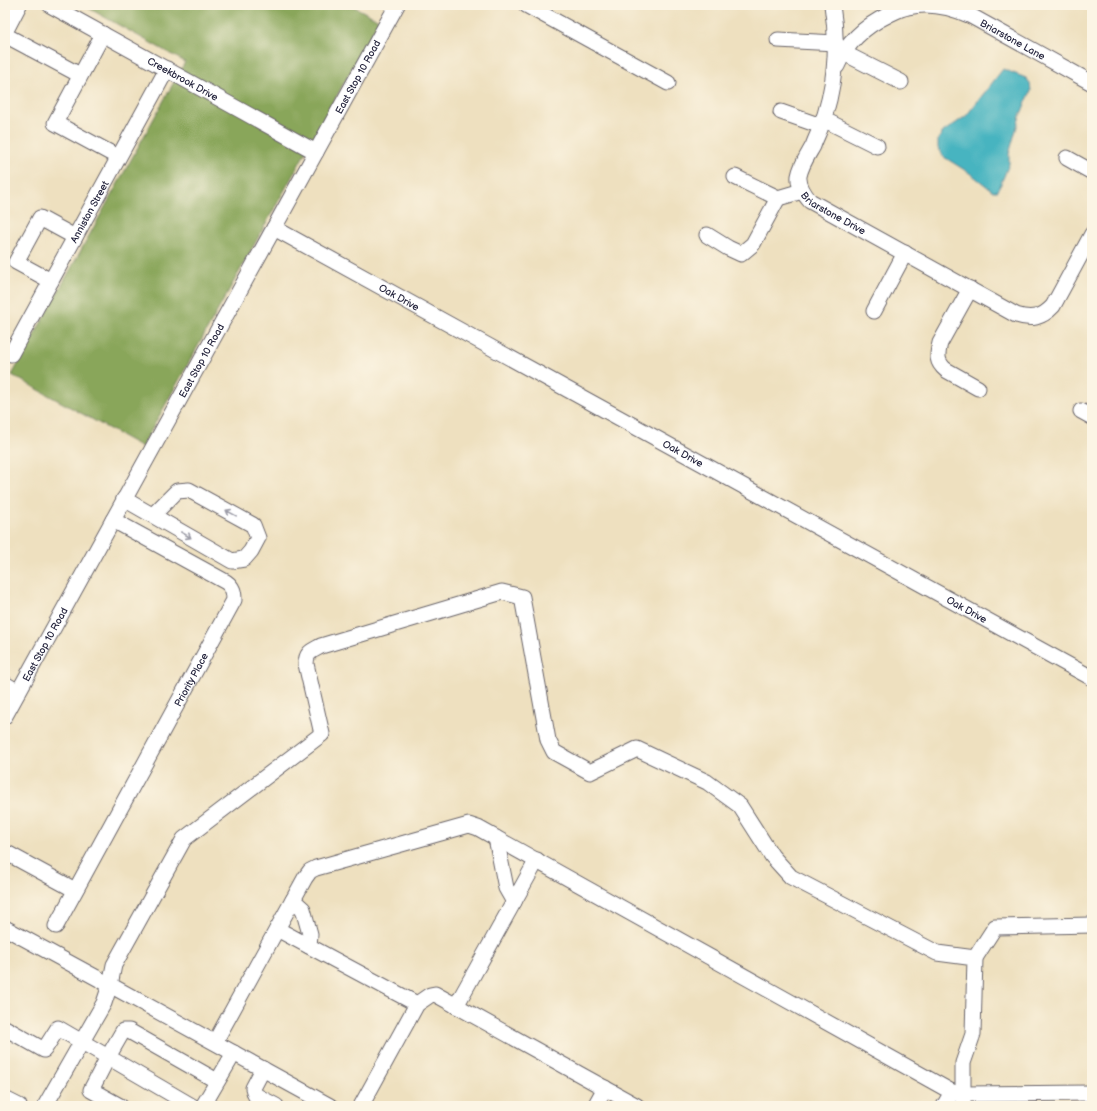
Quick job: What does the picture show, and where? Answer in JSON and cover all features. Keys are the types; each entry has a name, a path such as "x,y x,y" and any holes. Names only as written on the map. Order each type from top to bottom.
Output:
{"street":[{"path":"19,5 5,34 80,76"},
{"name":"Creekbrook Drive","path":"50,5 316,152"},
{"name":"East Stop 10 Road","path":"5,716 397,5"},
{"path":"526,5 668,83"},
{"path":"832,5 840,48"},
{"name":"Briarstone Lane","path":"834,75 840,48 854,39 874,22 902,6 940,6 960,11 1092,83"},
{"path":"103,34 55,123 118,157"},
{"path":"778,40 840,48 901,82"},
{"name":"Anniston Street","path":"8,352 51,281 167,69"},
{"name":"Briarstone Drive","path":"834,75 826,112 814,144 802,166 800,174 802,191 810,200 970,289 1026,318 1044,314 1053,306 1092,234"},
{"path":"781,112 822,123 876,146"},
{"path":"1067,158 1092,172"},
{"path":"735,177 778,198 802,191"},
{"path":"707,235 728,248 742,254 753,244 778,198"},
{"path":"51,281 16,262 40,218 75,237"},
{"name":"Oak Drive","path":"274,228 1092,678"},
{"path":"874,311 905,253"},
{"path":"970,289 940,343 938,360 941,366 946,370 978,388"},
{"path":"124,499 232,561 244,560 258,538 253,525 189,490 177,491 153,515"},
{"name":"Priority Place","path":"56,926 234,600 233,590 226,582 113,520"},
{"path":"45,1106 104,1003 110,985 114,965 184,839 322,734 306,664 306,658 309,653 321,646 502,592 522,597 548,740 554,752 590,772 637,749 707,782 740,806 772,856 790,877 937,953 975,958"},
{"path":"5,684 18,692"},
{"path":"214,1042 310,871 316,868 469,825 478,828 537,860 960,1097 990,1100 1061,1100 1092,1093"},
{"path":"496,838 506,888 514,902"},
{"path":"5,852 75,890"},
{"path":"456,1006 537,860"},
{"path":"293,900 303,909 310,934 309,946"},
{"path":"960,1097 963,1063 973,1034 975,958 995,927 1092,925"},
{"path":"5,928 263,1069 323,1104"},
{"path":"277,929 417,1004"},
{"path":"361,1106 417,1004 430,995 435,994 637,1106"},
{"path":"5,1028 44,1050 58,1028 192,1106"},
{"path":"120,1106 91,1090 123,1031 129,1031 217,1081"},
{"path":"203,1106 234,1053"},
{"path":"263,1069 253,1088 256,1095 276,1106"},
{"path":"595,1106 605,1088"},
{"path":"944,1106 960,1097"},
{"path":"5,1099 19,1106"}],"green space":[{"path":"83,5 351,5 379,20 142,447 12,375 185,62"}],"water":[{"path":"1003,69 1026,78 1030,83 1031,91 1020,116 1009,154 1009,164 998,191 993,191 971,174 944,157 938,148 938,139 943,132 966,116"}]}
